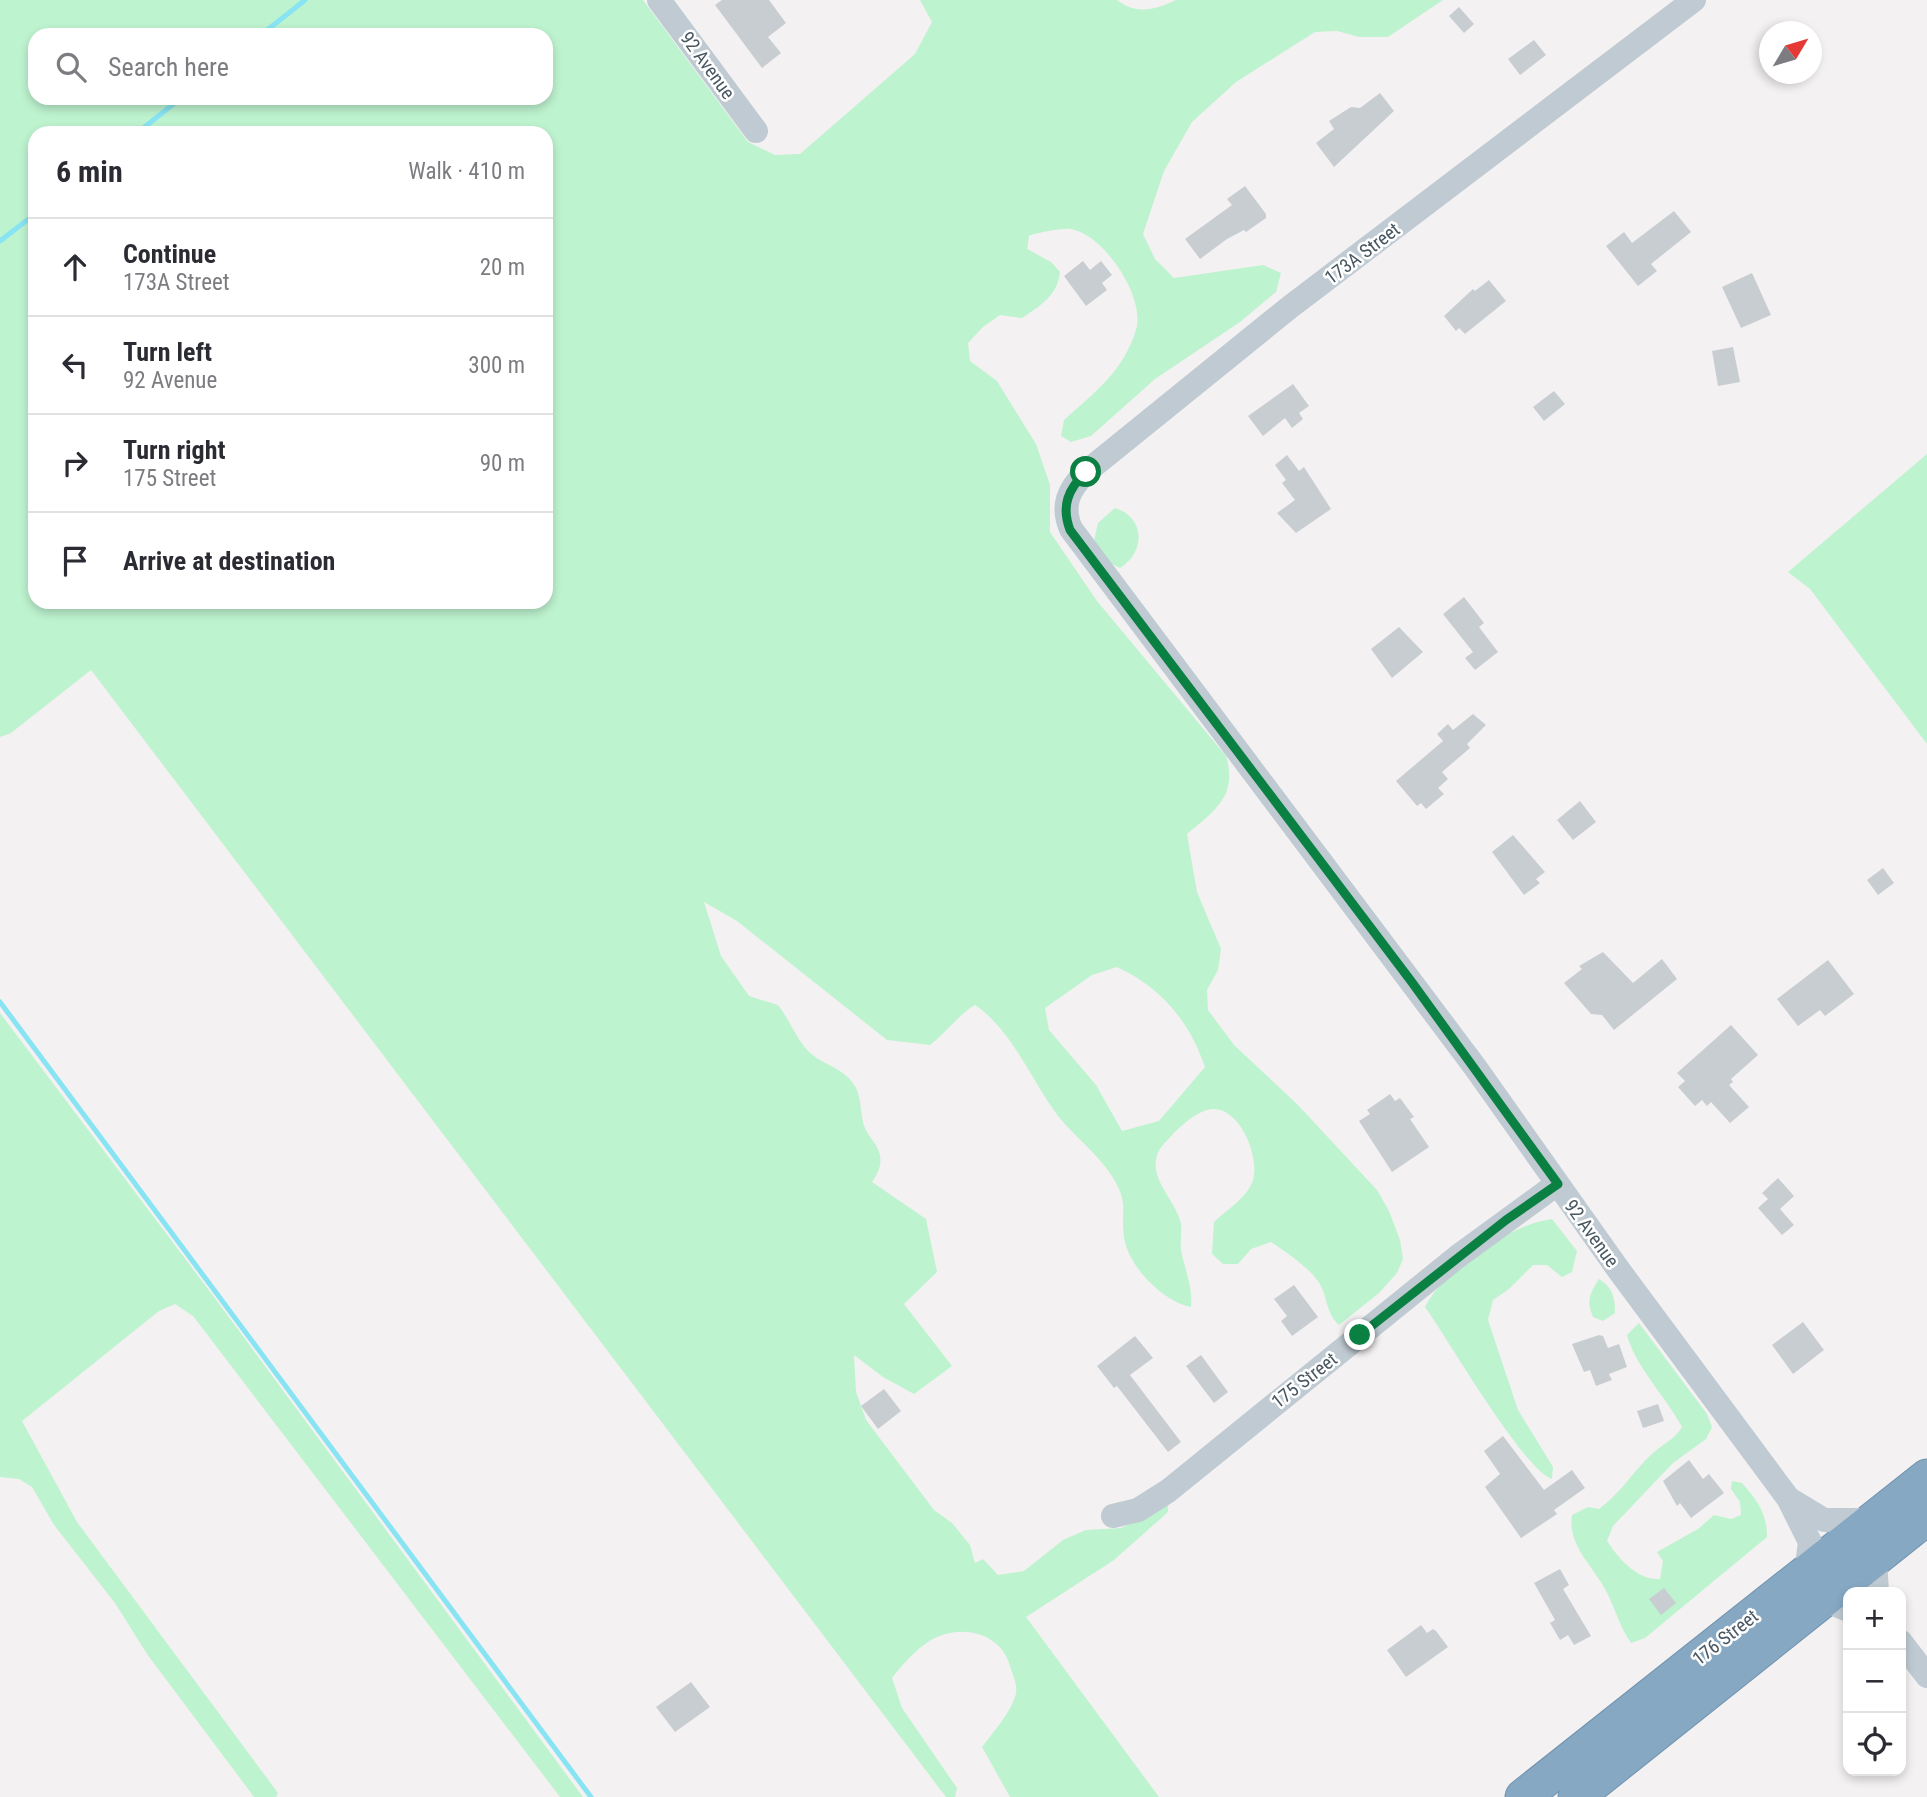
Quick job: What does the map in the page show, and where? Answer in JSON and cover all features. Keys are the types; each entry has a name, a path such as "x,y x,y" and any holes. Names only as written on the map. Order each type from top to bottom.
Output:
{"highway":[{"name":"176 Street","path":"1576,1797 1826,1594 1872,1520 1927,1477"},
{"name":"176 Street","path":"1523,1797 1826,1594 1876,1576 1927,1517"}],"street":[{"name":"92 Avenue","path":"659,0 756,131"},
{"name":"173A Street","path":"1070,530 1065,509 1068,495 1086,472 1290,307 1694,0"},
{"name":"92 Avenue","path":"1070,530 1435,1013 1788,1498 1810,1542 1826,1594"},
{"name":"175 Street","path":"1113,1516 1138,1510 1168,1491 1457,1257 1558,1184"},
{"name":"92 Avenue","path":"1788,1498 1824,1520 1872,1520"},
{"path":"1906,1649 1927,1676"}],"green space":[{"path":"0,0 643,0 748,142 775,155 800,154 915,54 932,22 920,0 1117,0 1131,8 1146,9 1176,0 1443,0 1388,37 1359,37 1337,31 1315,32 1236,82 1192,122 1164,171 1143,234 1155,259 1174,278 1263,265 1281,273 1276,292 1240,322 1155,379 1091,436 1071,442 1061,436 1064,420 1116,370 1136,330 1137,316 1135,301 1128,285 1108,254 1096,242 1083,233 1070,229 1029,236 1027,249 1051,262 1060,272 1056,287 1041,304 1022,318 1000,315 983,327 968,343 970,361 997,381 1036,444 1050,485 1050,532 1097,601 1226,756 1229,782 1222,801 1187,834 1197,892 1221,949 1218,970 1207,990 1208,1010 1234,1045 1297,1104 1377,1190 1389,1211 1400,1240 1403,1259 1397,1273 1379,1293 1339,1325 1331,1315 1318,1281 1271,1242 1251,1249 1238,1264 1223,1264 1212,1254 1214,1222 1248,1191 1254,1175 1254,1163 1247,1138 1240,1127 1223,1111 1213,1109 1186,1122 1165,1143 1157,1156 1158,1176 1181,1224 1181,1250 1190,1285 1191,1307 1181,1304 1159,1291 1132,1260 1124,1237 1123,1201 1118,1186 1100,1160 1058,1116 1010,1042 988,1015 975,1005 930,1045 887,1040 737,921 704,902 721,956 749,996 778,1005 808,1051 842,1073 855,1087 865,1128 880,1156 879,1168 872,1182 926,1219 937,1272 904,1304 952,1366 914,1394 883,1377 854,1355 856,1392 866,1420 934,1510 952,1523 970,1545 975,1563 983,1559 998,1575 1024,1571 1063,1540 1086,1530 1121,1528 1168,1505 1168,1512 1114,1560 1026,1617 1159,1797 1010,1797 982,1747 1012,1704 1016,1693 1015,1682 1005,1654 998,1645 978,1634 954,1632 931,1640 920,1648 892,1678 902,1708 957,1788 955,1797 946,1797 91,670 11,733 0,737","holes":["1117,967 1147,985 1172,1008 1191,1035 1205,1067 1159,1121 1122,1131 1096,1085 1049,1030 1045,1008 1092,975"]},
{"path":"1927,454 1927,744 1810,589 1788,572"},
{"path":"1115,508 1132,519 1138,535 1134,553 1120,568 1108,562 1094,541 1098,523"},
{"path":"0,1013 217,1301 583,1797 560,1797 193,1316 175,1304 159,1311 22,1421 77,1522 278,1793 276,1797 254,1797 147,1654 115,1603 54,1525 32,1487 19,1479 0,1477"},
{"path":"1552,1219 1577,1251 1572,1272 1562,1277 1547,1265 1533,1265 1509,1289 1493,1300 1488,1320 1518,1410 1553,1467 1552,1479 1539,1470 1505,1429 1425,1307 1447,1278 1479,1251 1516,1230"},
{"path":"1599,1279 1610,1289 1614,1302 1615,1313 1603,1321 1593,1317 1589,1301"},
{"path":"1639,1323 1707,1414 1712,1427 1706,1439 1673,1463 1613,1526 1607,1541 1636,1572 1652,1579 1660,1579 1663,1561 1657,1552 1698,1529 1714,1515 1731,1519 1741,1515 1740,1502 1731,1489 1732,1481 1742,1483 1757,1502 1765,1521 1767,1537 1645,1638 1631,1643 1605,1589 1577,1545 1571,1526 1572,1515 1588,1507 1599,1509 1682,1427 1631,1347 1627,1335"}],"building":[{"path":"722,0 769,0 786,23 768,37 781,53 762,68 715,5"},
{"path":"1459,7 1474,24 1464,33 1449,16"},
{"path":"1534,40 1546,55 1520,75 1508,59"},
{"path":"1380,93 1394,111 1334,167 1316,143 1334,129 1329,121 1351,107 1360,108"},
{"path":"1245,186 1266,214 1266,218 1246,232 1244,230 1227,239 1200,259 1185,239 1232,205 1227,199"},
{"path":"1674,211 1691,232 1651,264 1657,271 1638,286 1606,246 1624,232 1632,243"},
{"path":"1083,261 1090,270 1101,261 1112,275 1102,283 1107,290 1086,306 1064,276"},
{"path":"1752,273 1771,315 1741,328 1722,287"},
{"path":"1489,280 1506,301 1465,334 1459,328 1456,331 1444,316 1473,289 1475,291"},
{"path":"1733,347 1740,382 1718,386 1712,351"},
{"path":"1293,384 1309,406 1299,413 1303,419 1292,428 1285,418 1263,436 1248,416"},
{"path":"1554,391 1565,404 1544,421 1533,407"},
{"path":"1287,455 1299,471 1304,467 1331,509 1296,533 1277,513 1295,500 1282,483 1286,480 1275,465"},
{"path":"1464,597 1484,623 1479,627 1498,652 1475,670 1465,658 1473,652 1443,614"},
{"path":"1399,627 1423,652 1392,678 1371,649"},
{"path":"1473,714 1486,725 1467,744 1470,748 1442,772 1448,779 1438,788 1444,794 1426,809 1421,803 1417,806 1396,781 1443,741 1437,734 1448,724 1453,730"},
{"path":"1580,801 1596,822 1573,840 1557,820"},
{"path":"1513,835 1545,872 1536,879 1540,883 1524,895 1492,852"},
{"path":"1883,868 1894,883 1878,895 1867,880"},
{"path":"1603,952 1633,983 1662,959 1677,979 1614,1030 1602,1015 1591,1014 1564,983 1582,969 1579,966"},
{"path":"1828,960 1854,994 1825,1016 1820,1010 1798,1026 1777,999"},
{"path":"1731,1025 1758,1055 1731,1079 1733,1082 1729,1085 1749,1107 1730,1123 1711,1102 1707,1106 1702,1100 1695,1106 1678,1087 1685,1081 1677,1073"},
{"path":"1390,1094 1395,1101 1400,1098 1414,1117 1410,1119 1429,1147 1392,1172 1359,1121 1370,1114 1367,1110"},
{"path":"1778,1178 1794,1196 1780,1209 1794,1225 1782,1235 1758,1208 1768,1199 1762,1193"},
{"path":"1294,1285 1318,1317 1292,1336 1281,1321 1287,1316 1274,1299"},
{"path":"1803,1322 1824,1350 1793,1374 1772,1345"},
{"path":"1135,1336 1153,1358 1130,1375 1181,1442 1168,1452 1117,1386 1114,1388 1097,1366"},
{"path":"1603,1336 1608,1348 1619,1344 1627,1367 1609,1374 1612,1380 1596,1386 1590,1370 1584,1372 1572,1344"},
{"path":"1201,1355 1228,1392 1214,1403 1186,1366"},
{"path":"884,1389 901,1411 878,1429 861,1406"},
{"path":"1658,1404 1664,1421 1643,1428 1637,1411"},
{"path":"1503,1436 1544,1490 1572,1470 1585,1488 1554,1510 1557,1514 1521,1538 1485,1487 1500,1474 1484,1451"},
{"path":"1689,1460 1703,1479 1709,1474 1724,1493 1691,1518 1680,1503 1677,1506 1663,1481"},
{"path":"1560,1569 1569,1585 1563,1589 1591,1636 1574,1645 1568,1635 1560,1640 1550,1623 1555,1620 1534,1583"},
{"path":"1664,1588 1676,1603 1661,1615 1649,1599"},
{"path":"1421,1625 1427,1633 1433,1629 1436,1631 1448,1647 1406,1677 1387,1650"},
{"path":"691,1682 710,1707 675,1732 656,1707"}],"waterway":[{"path":"270,28 305,0"},
{"path":"146,126 172,105"},
{"path":"0,241 28,219"},
{"path":"0,1002 591,1797"}],"route":[{"path":"1086,472 1075,482 1068,495 1065,509 1070,530 1411,981 1558,1184 1457,1257 1360,1335"}]}
